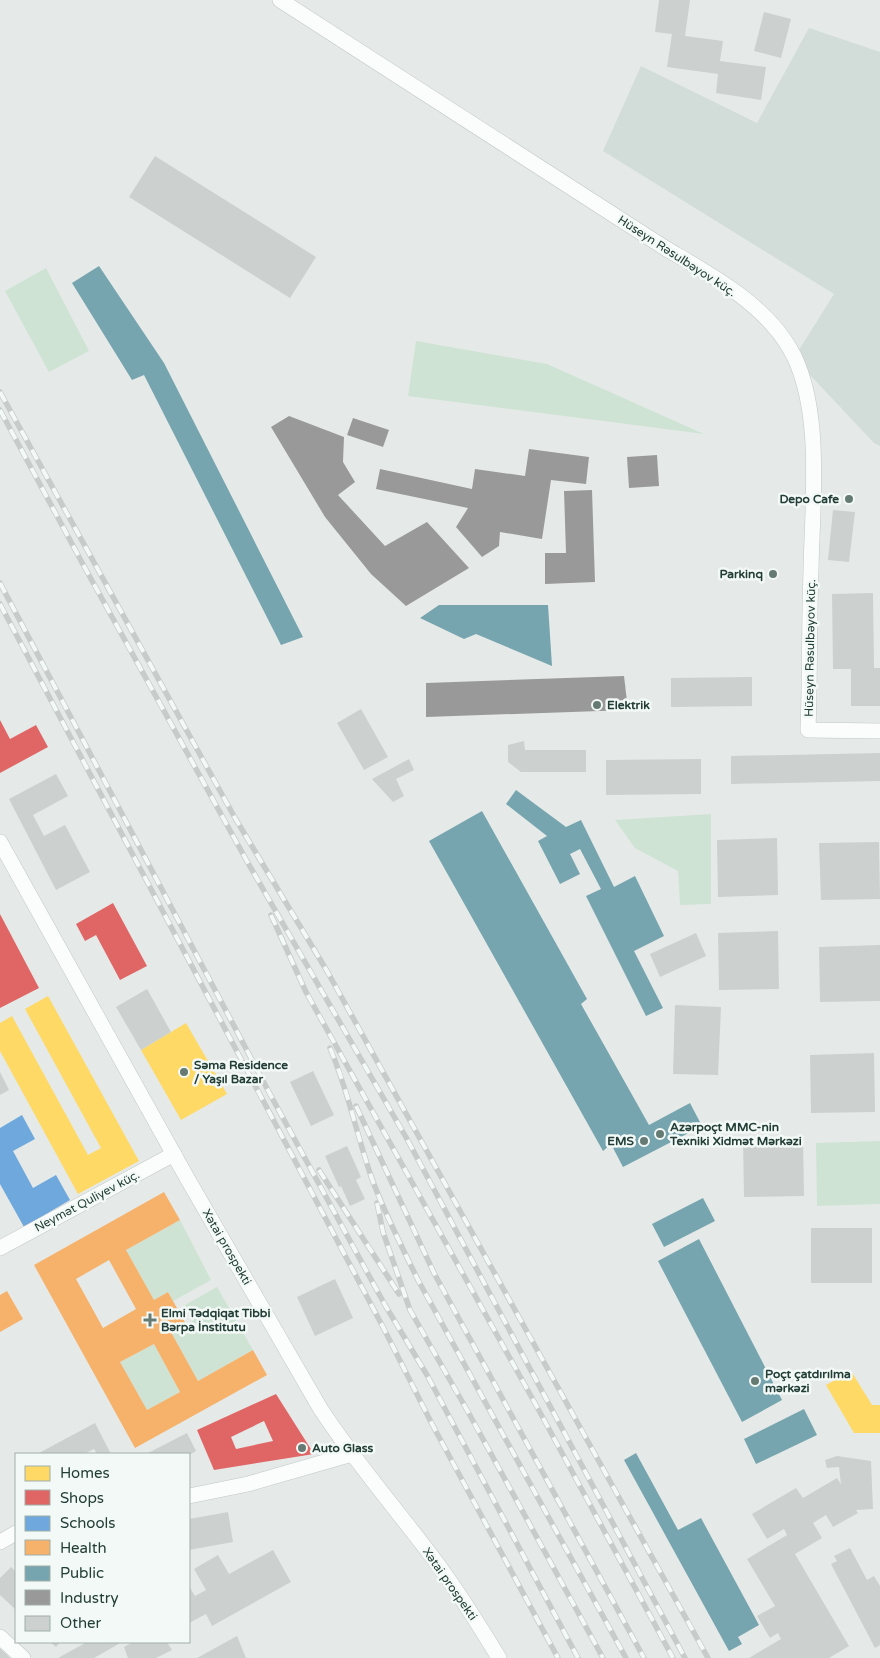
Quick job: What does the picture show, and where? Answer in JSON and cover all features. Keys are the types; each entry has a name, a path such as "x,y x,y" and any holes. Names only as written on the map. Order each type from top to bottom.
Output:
{"street":[{"name":"Hüseyn Rəsulbəyov küç.","path":"280,0 665,248 717,279 770,322 789,347 800,370 806,394 813,451 814,480 808,730 880,731"},
{"name":"Xətai prospekti","path":"0,842 174,1154 320,1408 352,1454 436,1562 471,1611 499,1658"},
{"name":"Neymət Quliyev küç.","path":"0,1248 174,1154"},
{"path":"190,1496 248,1484 352,1454"},
{"path":"0,1542 15,1534"},
{"path":"0,1624 15,1639"},
{"path":"0,1637 24,1658"},
{"path":"19,1643 36,1658"}],"shaded area":[{"path":"809,28 880,52 880,446 874,443 794,358 834,294 603,151 641,66 757,123"}],"green space":[{"path":"46,268 89,351 49,372 5,291"},
{"path":"416,341 547,364 704,434 408,396"},
{"path":"711,814 711,904 680,905 678,871 635,848 615,820"},
{"path":"880,1141 880,1204 817,1206 816,1143"},
{"path":"180,1220 211,1280 173,1301 168,1292 154,1300 126,1250"},
{"path":"217,1287 253,1350 198,1381 172,1334 194,1320 185,1305"},
{"path":"154,1344 180,1392 147,1410 120,1362"}],"building: Homes":[{"path":"48,996 139,1161 78,1194 0,1051 0,1023 12,1016 88,1155 101,1148 25,1009"},
{"name":"Səma Residence / Yaşıl Bazar","path":"186,1023 227,1094 181,1120 141,1050"},
{"path":"851,1371 872,1405 880,1405 880,1433 854,1433 826,1385"}],"building: Shops":[{"path":"0,720 10,739 36,725 48,747 0,773"},
{"path":"113,903 147,966 120,980 96,935 85,941 76,924"},
{"path":"0,914 39,988 0,1008"},
{"path":"276,1394 314,1454 214,1470 197,1430","holes":["264,1421 273,1441 236,1449 231,1437"]}],"building: Schools":[{"path":"22,1115 35,1139 13,1151 33,1188 56,1175 70,1200 24,1227 0,1184 0,1128"}],"building: Health":[{"path":"164,1192 180,1220 126,1250 154,1300 168,1292 187,1326 172,1334 198,1381 253,1350 267,1375 135,1448 34,1265","holes":["109,1260 136,1309 103,1328 76,1279","154,1344 180,1392 147,1410 120,1362"]},
{"path":"7,1291 23,1319 0,1332 0,1295"}],"building: Public":[{"path":"99,266 164,363 303,637 281,645 144,375 132,380 72,283"},
{"path":"439,605 548,605 552,666 476,634 464,639 420,618"},
{"path":"516,790 566,827 581,820 614,887 635,876 664,936 634,951 663,1008 646,1016 586,896 601,889 580,849 570,854 580,874 560,884 538,841 547,836 506,804"},
{"path":"482,811 587,999 581,1004 649,1125 690,1103 702,1126 623,1167 611,1144 603,1151 429,841"},
{"path":"703,1198 715,1221 664,1247 652,1224"},
{"path":"699,1239 782,1400 742,1422 658,1261"},
{"path":"804,1409 817,1435 756,1464 744,1439"},
{"path":"636,1453 678,1530 701,1518 759,1625 738,1637 742,1644 729,1651 624,1460"}],"building: Industry":[{"path":"289,416 344,437 343,462 355,482 338,495 385,546 427,522 469,568 406,606 371,574 325,517 271,427"},
{"path":"353,418 389,430 383,447 347,435"},
{"path":"529,449 589,457 586,484 551,480 542,539 500,532 499,546 482,557 456,527 468,508 376,489 380,469 472,489 475,469 525,476"},
{"path":"657,455 659,486 629,488 627,457"},
{"path":"592,490 595,582 545,584 545,553 566,553 564,491"},
{"path":"624,676 628,710 426,717 426,683"}],"building: Other":[{"path":"659,0 690,0 685,36 723,41 720,61 766,67 761,100 716,93 718,74 667,67 672,34 655,32"},
{"path":"764,12 791,19 781,58 754,51"},
{"path":"155,156 316,257 290,298 129,197"},
{"path":"833,510 855,512 849,562 828,560"},
{"path":"873,593 874,668 880,668 880,706 851,706 851,669 833,669 832,594"},
{"path":"752,677 752,706 671,707 671,678"},
{"path":"361,709 388,757 364,770 337,723"},
{"path":"524,741 525,750 586,750 586,772 521,772 508,762 508,745"},
{"path":"880,753 880,781 731,784 731,756"},
{"path":"409,759 414,770 396,779 404,796 393,802 372,779"},
{"path":"701,759 701,794 606,795 606,760"},
{"path":"56,774 68,796 33,815 44,836 65,825 90,872 56,890 9,799"},
{"path":"777,838 778,895 718,897 717,840"},
{"path":"879,842 880,899 821,900 819,843"},
{"path":"778,931 779,989 719,990 718,933"},
{"path":"696,933 706,956 660,977 650,954"},
{"path":"880,945 880,1001 820,1002 819,947"},
{"path":"147,989 171,1032 141,1050 116,1007"},
{"path":"675,1005 721,1007 718,1075 673,1074"},
{"path":"874,1053 875,1112 811,1113 810,1055"},
{"path":"313,1071 334,1115 311,1126 290,1082"},
{"path":"0,1072 9,1090 0,1095"},
{"path":"803,1138 804,1196 744,1197 743,1139"},
{"path":"347,1146 361,1177 356,1180 365,1199 350,1206 325,1156"},
{"path":"811,1228 872,1228 872,1283 811,1283"},
{"path":"335,1279 353,1318 315,1336 297,1297"},
{"path":"95,1423 110,1453 96,1453 94,1449 86,1453 39,1453"},
{"path":"187,1433 196,1451 190,1454 148,1453"},
{"path":"837,1456 871,1461 873,1509 856,1510 858,1513 833,1527 826,1515 813,1523 822,1538 795,1554 849,1646 829,1658 749,1658 781,1639 778,1633 770,1638 757,1616 775,1606 747,1559 787,1535 784,1529 767,1539 752,1514 796,1488 803,1498 837,1478 841,1484 839,1467 827,1468 825,1460"},
{"path":"228,1512 233,1542 190,1550 190,1519"},
{"path":"850,1548 867,1580 874,1576 880,1586 880,1645 875,1648 831,1564 837,1561 834,1556"},
{"path":"273,1550 291,1582 212,1626 206,1614 190,1622 190,1588 195,1596 206,1590 194,1569 218,1555 229,1574"},
{"path":"11,1567 15,1571 15,1609 0,1595 0,1578"},
{"path":"237,1636 246,1658 197,1658"},
{"path":"51,1643 59,1643 56,1647"},
{"path":"85,1643 120,1643 94,1658 58,1658"},
{"path":"131,1643 168,1643 172,1650 156,1658 128,1658 124,1647"},
{"path":"0,1648 10,1658 0,1658"}],"railway":[{"path":"0,392 235,818 327,971 708,1658"},
{"path":"0,410 248,863 407,1139 685,1658"},
{"path":"0,583 271,1096 385,1305 427,1375 578,1658"},
{"path":"0,604 383,1327 432,1424 558,1658"},
{"path":"271,915 306,992 536,1405 673,1658"},
{"path":"330,1048 342,1080 372,1179 400,1243 418,1280 626,1658"},
{"path":"356,1106 434,1273 644,1658"},
{"path":"319,1170 399,1294"},
{"path":"377,1203 383,1232 410,1310 603,1658"}],"place":[{"name":"Depo Cafe","path":"849,499"},
{"name":"Parkinq","path":"773,574"},
{"name":"Elektrik","path":"597,705"},
{"name":"Səma Residence / Yaşıl Bazar","path":"184,1072"},
{"name":"Azərpoçt MMC-nin Texniki Xidmət Mərkəzi","path":"660,1134"},
{"name":"EMS","path":"644,1141"},
{"name":"Elmi Tədqiqat Tibbi Bərpa İnstitutu","path":"150,1320"},
{"name":"Poçt çatdırılma mərkəzi","path":"755,1381"},
{"name":"Auto Glass","path":"302,1448"}]}
